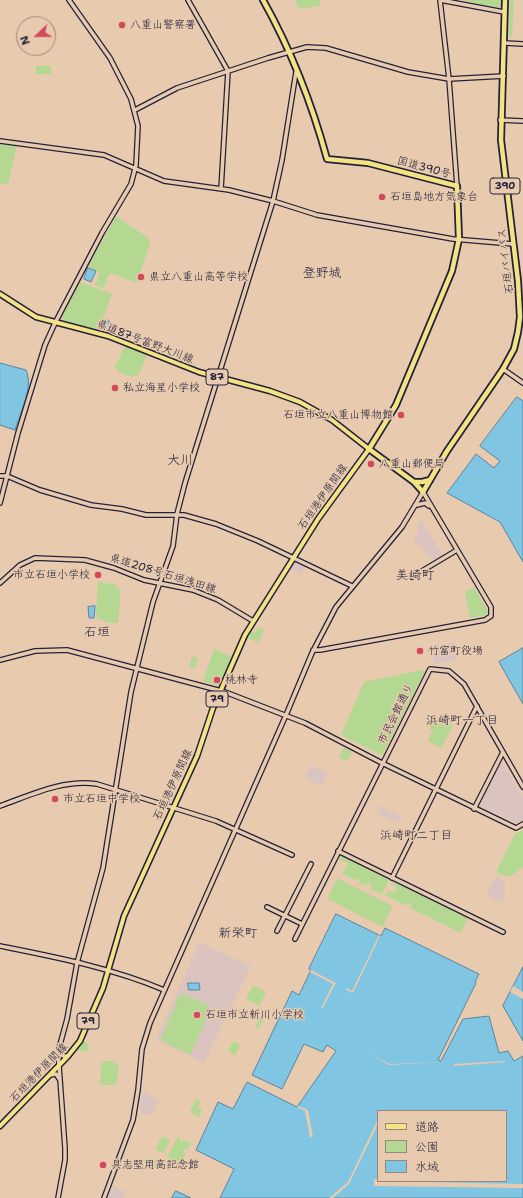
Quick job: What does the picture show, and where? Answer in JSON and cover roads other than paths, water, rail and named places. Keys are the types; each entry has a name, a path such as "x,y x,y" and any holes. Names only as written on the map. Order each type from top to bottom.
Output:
{"highway":[{"name":"国道390号","path":"263,0 282,34 313,112 327,159 368,164 457,186 459,239 452,270 396,405 369,449"},
{"name":"石垣バイパス","path":"423,492 447,451 503,369 514,348 522,317 505,182 500,120 504,76 505,0"},
{"path":"369,449 414,482 423,492"},
{"path":"414,482 430,480"}],"main road":[{"name":"県道87号富野大川線","path":"0,294 36,317 108,336 186,367 219,378 270,391 300,402 332,420 369,449"},
{"name":"石垣港伊原間線","path":"0,1126 68,1056 80,1041 108,972 124,916 197,756 239,647 253,621 318,519 369,449"}],"street":[{"path":"0,503 45,345 102,233 131,184 136,167 138,126 135,110 110,58 69,0"},
{"path":"188,0 228,71 221,189"},
{"path":"457,186 449,79 440,0 504,12"},
{"path":"505,43 523,44"},
{"path":"135,110 172,90 307,47 326,48 408,72 449,79 504,76"},
{"path":"58,1198 65,1160 58,1052 67,1019 77,963 103,868 114,803 114,789 131,692 153,602 173,546 177,514 273,201 282,160 296,72"},
{"path":"500,120 523,121"},
{"path":"0,141 104,155 136,167 164,181 221,189 273,201 308,213 459,239 513,244"},
{"path":"503,369 523,383"},
{"path":"0,476 7,476 40,490 91,505 126,510 146,515 177,514 226,527 293,559 324,571 352,586"},
{"path":"104,1198 133,1120 142,1050 150,1023 286,715 296,687 313,650 336,607 402,527 423,492"},
{"path":"313,650 362,643 490,618 492,614 491,607 423,492"},
{"path":"416,505 425,503 432,507"},
{"path":"412,577 457,550"},
{"name":"県道208号石垣浅田線","path":"0,583 20,565 34,558 45,557 85,560 160,584 191,590 214,598 253,621"},
{"path":"0,660 35,651 63,650 82,653 221,691 286,715 344,742 382,763 474,809 516,828 523,824"},
{"name":"市民会館通り","path":"295,939 427,674 432,668 450,671 464,684 477,706"},
{"path":"477,706 523,787"},
{"path":"392,878 477,706"},
{"path":"474,809 503,752"},
{"path":"0,806 51,788 78,782 98,784 173,809 194,814 236,829 292,855"},
{"path":"338,851 503,932"},
{"path":"277,930 311,864"},
{"path":"267,906 302,924"},
{"path":"0,946 77,963 145,982 164,990"},
{"path":"58,1052 63,1056 68,1056"},
{"path":"48,1075 56,1074 61,1081"}],"water":[{"path":"88,268 96,271 91,282 84,279"},
{"path":"107,320 116,326 114,332 104,328"},
{"path":"0,363 26,370 28,377 27,392 15,430 0,425"},
{"path":"517,397 523,401 523,562 500,522 447,493 476,454 494,468 500,461 480,446"},
{"path":"95,606 94,618 89,618 88,607"},
{"path":"523,648 523,704 499,662"},
{"path":"336,914 381,936 385,928 479,974 438,1060 441,1061 463,1019 489,1016 499,1053 508,1051 514,1061 523,1056 523,1198 220,1198 234,1169 196,1150 218,1102 233,1109 247,1082 297,1107 336,1051 327,1045 323,1052 304,1044 282,1089 252,1075 292,991 299,995 311,970 309,969"},
{"path":"523,967 523,1041 503,1006"},
{"path":"188,983 199,983 200,990 189,990"},
{"path":"176,1191 191,1198 172,1198"}],"place":[{"name":"八重山警察署","path":"122,25"},
{"name":"石垣島地方気象台","path":"382,197"},
{"name":"県立八重山高等学校","path":"141,277"},
{"name":"私立海星小学校","path":"115,388"},
{"name":"石垣市立八重山博物館","path":"401,415"},
{"name":"八重山郵便局","path":"371,464"},
{"name":"市立石垣小学校","path":"98,575"},
{"name":"竹富町役場","path":"420,651"},
{"name":"桃林寺","path":"217,680"},
{"name":"市立石垣中学校","path":"55,799"},
{"name":"石垣市立新川小学校","path":"197,1015"},
{"name":"具志堅用高記念館","path":"103,1165"}],"district":[{"name":"登野城","path":"322,274"},
{"name":"大川","path":"180,461"},
{"name":"美崎町","path":"415,576"},
{"name":"石垣","path":"97,633"},
{"name":"浜崎町一丁目","path":"462,721"},
{"name":"浜崎町二丁目","path":"416,836"},
{"name":"新栄町","path":"238,934"}]}
